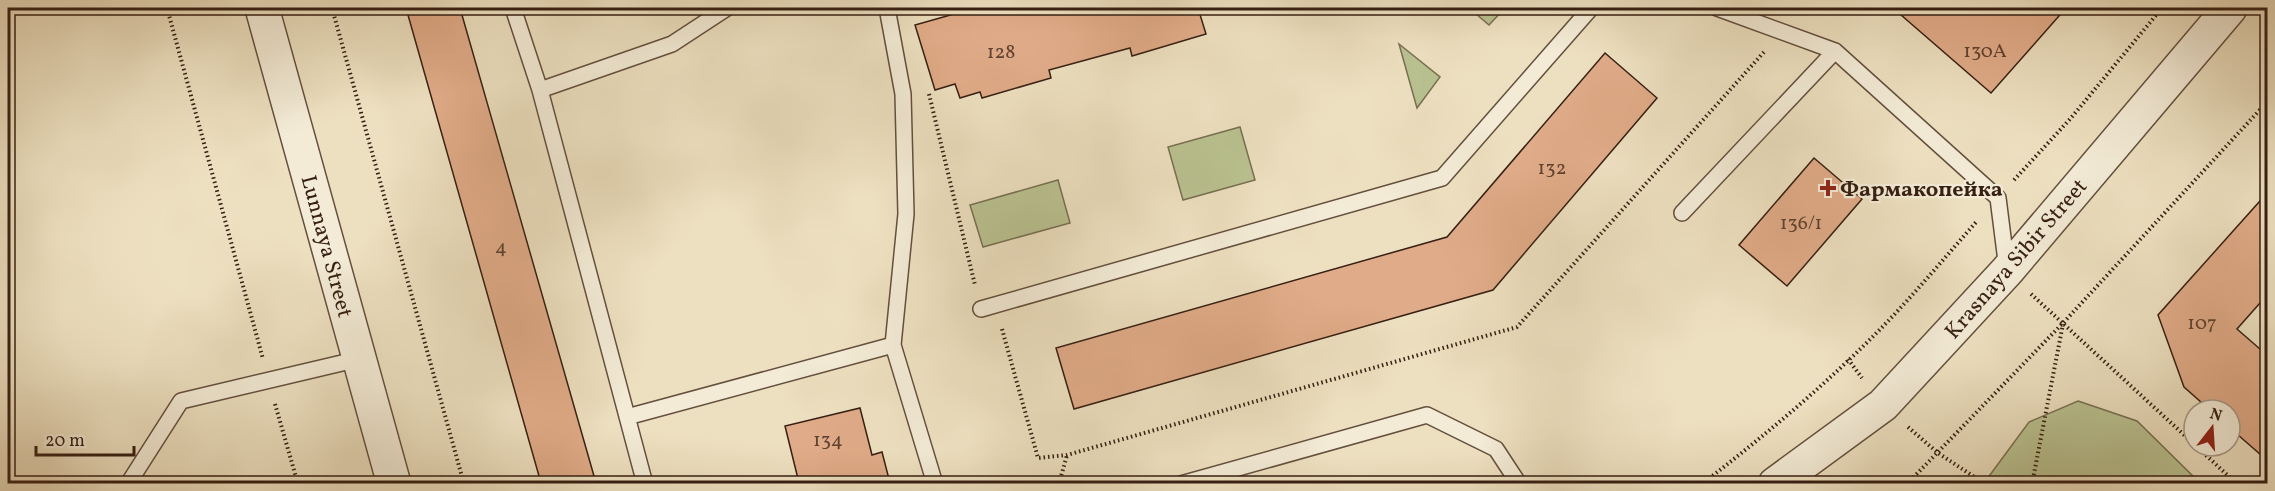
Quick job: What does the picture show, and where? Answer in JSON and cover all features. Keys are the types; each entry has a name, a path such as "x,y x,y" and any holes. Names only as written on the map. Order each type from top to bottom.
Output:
{"street":[{"name":"Lunnaya Street","path":"262,8 394,483"},
{"name":"Krasnaya Sibir Street","path":"1775,483 1883,405 2007,272 2230,8"}],"lane":[{"path":"513,8 540,90 645,483"},
{"path":"540,90 672,44 727,8"},
{"path":"887,8 903,94 906,214 893,345 935,483"},
{"path":"988,307 1442,178 1591,8"},
{"path":"1717,8 1835,51 1998,198 2007,272"},
{"path":"1682,213 1835,51"},
{"path":"627,417 893,345"},
{"path":"128,483 181,401 359,359"},
{"path":"1181,483 1427,415 1496,449 1519,483"}],"path":[{"path":"167,8 298,483"},
{"path":"332,8 464,483"},
{"path":"1701,483 1742,452 1892,317 2071,118 2162,8"},
{"path":"928,89 988,307 1038,458 1067,455 1517,327 1782,32"},
{"path":"1907,483 2063,323 2268,101"},
{"path":"2007,272 2182,433"},
{"path":"2032,483 2063,323"},
{"path":"1938,453 1985,483"},
{"path":"1059,483 1067,455"},
{"path":"2209,458 2237,483"}],"green space":[{"path":"1469,8 1505,8 1489,25"},
{"path":"1399,44 1440,77 1417,108"},
{"path":"1240,127 1255,180 1183,200 1168,147"},
{"path":"1058,180 1070,223 983,247 970,205"},
{"path":"2078,401 2137,421 2200,483 1984,483 2029,422"}],"building":[{"path":"406,8 460,8 596,483 541,483"},
{"path":"975,8 1198,8 1206,34 1132,56 1130,48 1049,70 1051,78 982,98 980,92 960,98 955,84 935,90 915,25"},
{"path":"1893,8 2066,8 1991,93"},
{"path":"1605,53 1657,98 1493,290 1074,409 1056,348 1447,237"},
{"path":"1814,158 1862,199 1787,286 1739,245"},
{"path":"2268,192 2268,294 2237,329 2268,356 2268,461 2242,438 2242,398 2196,398 2184,387 2158,315"},
{"path":"860,408 872,455 882,452 890,483 799,483 785,426"}],"place":[{"name":"Фармакопейка","path":"1828,188"}]}
